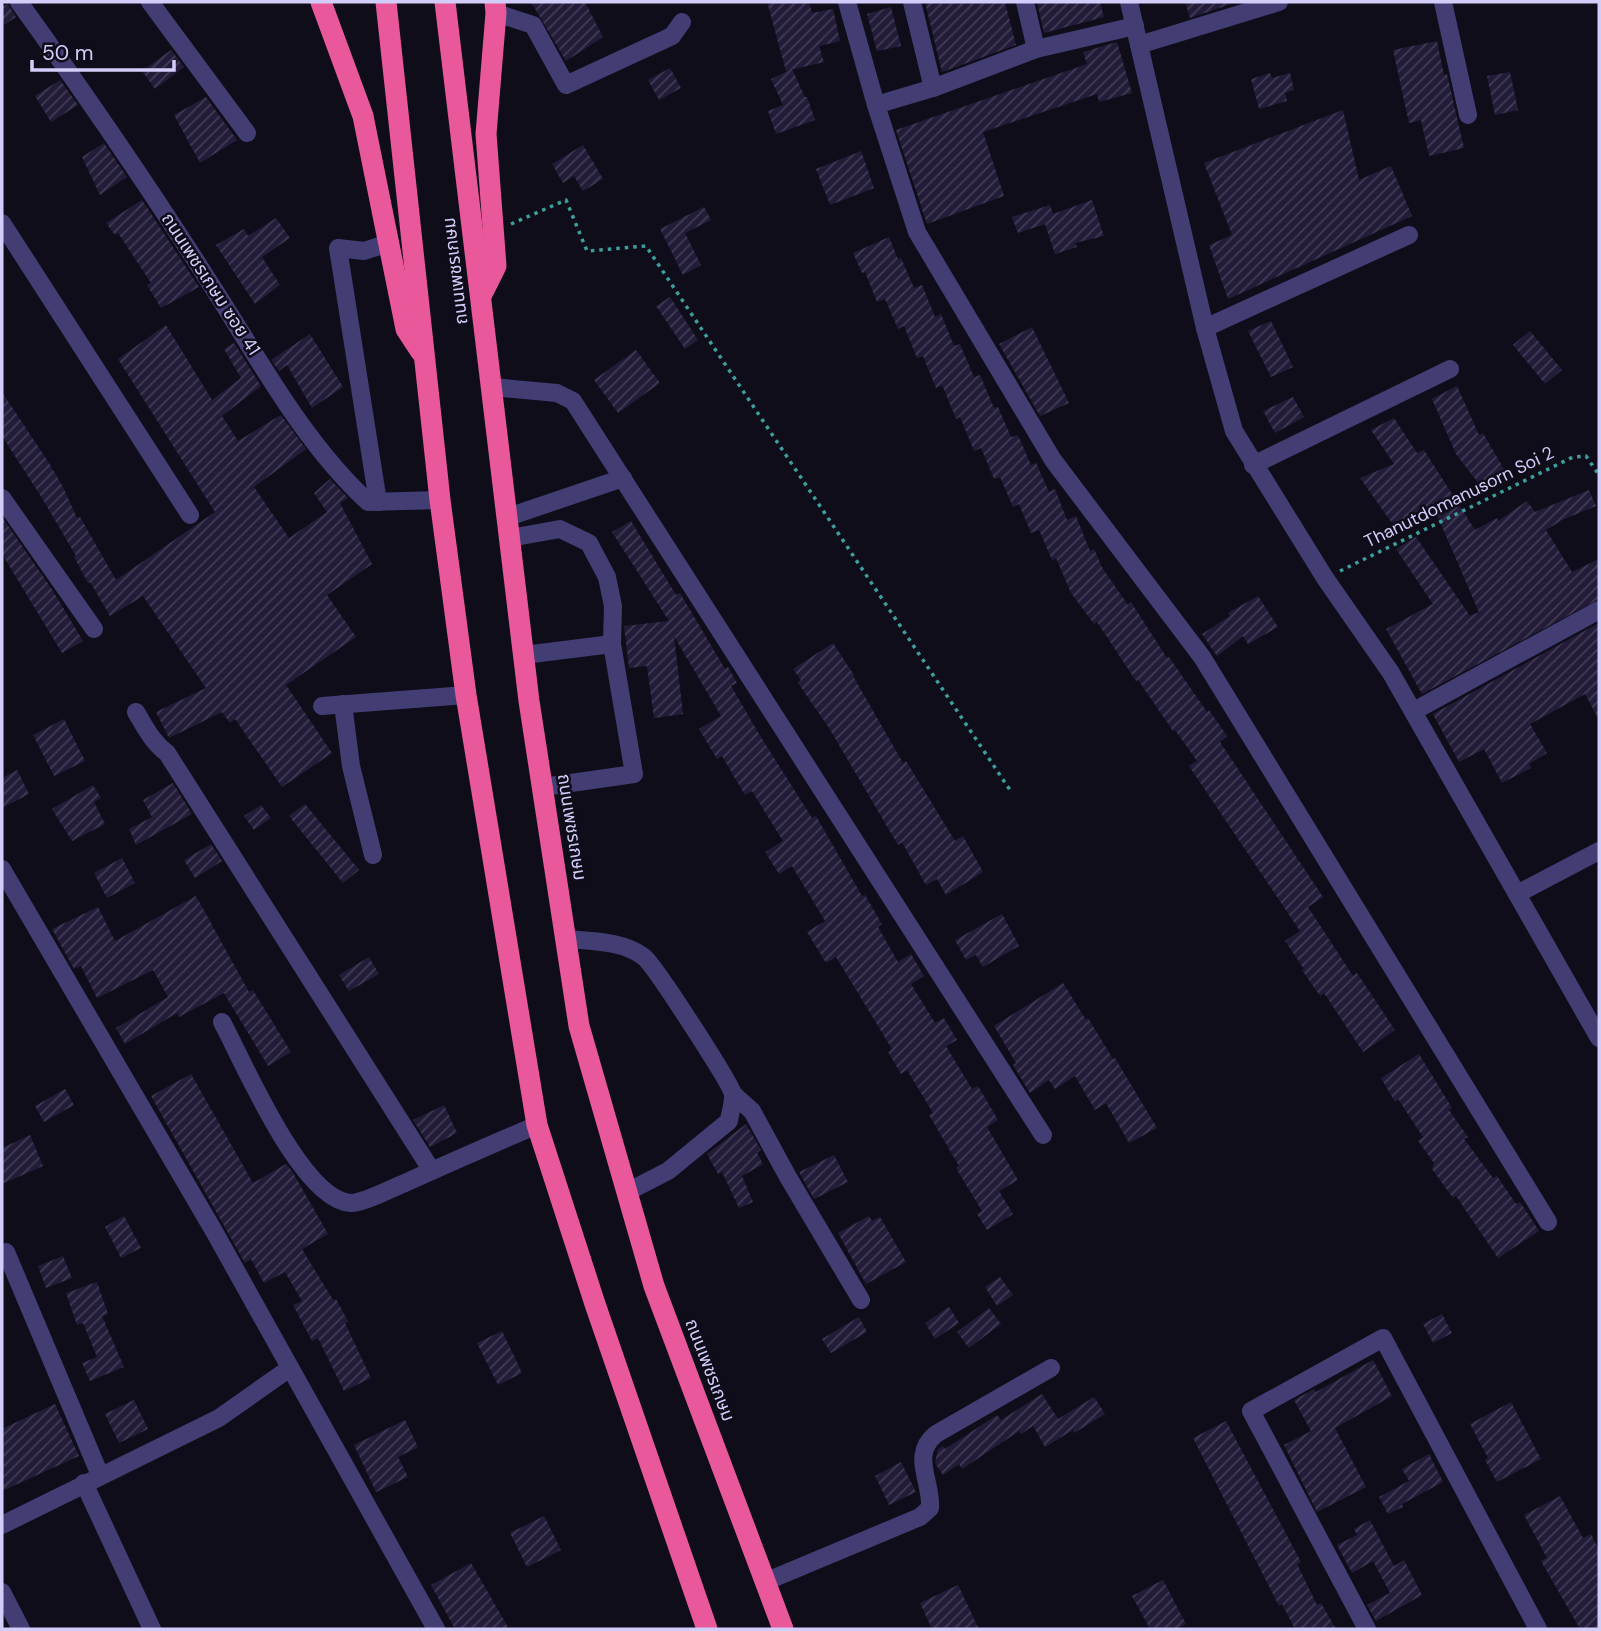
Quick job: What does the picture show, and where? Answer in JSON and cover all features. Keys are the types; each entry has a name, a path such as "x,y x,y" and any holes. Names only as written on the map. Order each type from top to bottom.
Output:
{"highway":[{"path":"321,2 363,116 406,329 424,357"},
{"path":"481,296 496,266 486,134 496,7"},
{"path":"387,10 440,500 466,695 537,1125 595,1304 707,1629"},
{"name":"ถนนเพชรเกษม","path":"447,10 524,655 579,1026 654,1286 783,1629"}],"street":[{"name":"ถนนเพชรเกษม ซอย 41","path":"19,2 180,235 300,422 343,478 368,502 378,502"},
{"path":"150,2 247,133"},
{"path":"847,2 876,105 917,232 1053,460 1202,657 1548,1222"},
{"path":"912,2 933,88"},
{"path":"1025,2 1036,49"},
{"path":"1129,2 1205,328 1234,431 1253,466 1414,711 1599,1038"},
{"path":"1139,45 1279,2"},
{"path":"1443,2 1468,115"},
{"path":"496,7 533,25 566,85 672,36 682,22"},
{"path":"876,105 933,88 1036,49 1135,26"},
{"path":"2,223 190,515"},
{"path":"1205,328 1409,235"},
{"path":"389,243 365,251 338,248 378,502 440,500"},
{"path":"1253,466 1450,369"},
{"path":"492,387 557,393 573,401 1043,1135"},
{"path":"509,527 623,478"},
{"path":"2,498 94,629"},
{"path":"509,527 560,529 589,543 607,577 613,606 612,644 635,774 543,787"},
{"path":"1414,711 1599,610"},
{"path":"524,655 612,644"},
{"path":"322,706 466,695"},
{"path":"342,704 351,766 373,855"},
{"path":"136,712 148,734 167,753 432,1171"},
{"path":"1517,894 1599,851"},
{"path":"2,869 138,1099 436,1629"},
{"path":"566,939 629,948 646,958 733,1094 752,1111 862,1300"},
{"path":"222,1022 291,1154 331,1197 352,1203 384,1192 537,1125"},
{"path":"627,1192 668,1171 729,1121 733,1094"},
{"path":"6,1252 152,1629"},
{"path":"1367,1629 1251,1410 1383,1338 1538,1629"},
{"path":"2,1525 219,1418 290,1367"},
{"path":"767,1581 920,1517 930,1508 923,1456 925,1443 936,1434 1051,1368"},
{"path":"2,1592 21,1629"}],"path":[{"path":"493,232 566,200 587,251 646,246 1010,790"},
{"name":"Thanutdomanusorn Soi 2","path":"1325,578 1573,457 1586,456 1599,475"}],"building":[{"path":"531,2 585,2 603,37 566,61"},
{"path":"767,2 809,2 812,13 833,9 840,41 819,46 824,62 786,71"},
{"path":"925,2 1005,2 1016,45 942,72"},
{"path":"1037,2 1100,2 1104,17 1044,33"},
{"path":"1185,2 1231,2 1231,4 1190,18"},
{"path":"8,4 16,17 2,26 2,7"},
{"path":"891,7 901,46 877,51 867,14"},
{"path":"1437,41 1464,148 1429,156 1421,120 1409,123 1393,50"},
{"path":"1117,42 1132,93 1099,102 1097,94 983,132 1004,196 927,224 896,130 1087,64 1083,52"},
{"path":"171,50 184,67 155,89 142,71"},
{"path":"670,68 681,88 659,100 648,80"},
{"path":"792,69 807,97 815,120 776,134 768,111 783,105 771,79"},
{"path":"1510,72 1518,110 1495,115 1487,76"},
{"path":"1270,73 1272,78 1290,73 1294,90 1285,93 1287,101 1259,109 1251,79"},
{"path":"60,80 78,105 51,122 35,96"},
{"path":"206,97 237,140 200,163 174,115"},
{"path":"1343,110 1359,180 1391,166 1412,216 1228,299 1209,245 1232,235 1204,163"},
{"path":"104,143 127,177 100,195 82,157"},
{"path":"583,145 603,179 583,191 574,176 563,183 552,164"},
{"path":"861,151 874,188 830,205 816,169"},
{"path":"142,200 199,287 161,308 147,285 151,283 118,233 115,235 106,223"},
{"path":"1092,200 1104,236 1075,243 1077,247 1055,254 1045,224 1018,233 1012,217 1050,205 1053,214"},
{"path":"704,207 711,220 685,233 701,265 683,275 660,229"},
{"path":"276,218 290,238 262,257 280,285 255,304 216,245 244,229 248,236"},
{"path":"889,237 914,288 922,285 935,317 941,314 954,346 960,344 974,377 980,375 994,408 998,407 1011,437 1018,435 1031,465 1036,463 1049,492 1055,489 1067,520 1076,516 1090,551 1094,549 1103,569 1128,605 1131,602 1167,658 1169,657 1227,736 1220,742 1323,897 1308,907 1353,976 1357,973 1395,1030 1363,1052 1324,993 1320,996 1285,941 1300,931 1189,766 1197,761 1138,680 1136,681 1097,622 1094,624 1071,593 1056,558 1052,560 1039,530 1031,533 1019,504 1013,507 1000,477 994,479 981,448 974,451 960,417 956,419 942,385 936,388 923,356 917,358 904,326 898,329 885,299 877,302 865,272 862,273 853,253"},
{"path":"670,297 698,340 685,349 656,306"},
{"path":"1271,321 1293,367 1271,377 1248,331"},
{"path":"166,325 212,400 241,378 224,349 234,343 261,386 222,416 238,441 281,415 306,449 254,487 289,538 327,512 314,493 330,479 348,498 340,503 372,564 327,595 356,637 286,685 332,753 282,787 235,719 230,723 222,712 169,738 156,712 206,688 143,596 110,616 90,582 88,583 74,557 76,556 42,498 2,436 2,392 49,463 77,518 80,517 116,580 215,512 118,359"},
{"path":"1032,327 1069,403 1040,416 999,344"},
{"path":"1530,331 1562,370 1545,384 1513,345"},
{"path":"310,334 343,387 312,408 287,365 279,371 271,360"},
{"path":"636,350 660,383 618,413 594,380"},
{"path":"1457,386 1479,435 1483,433 1508,476 1483,489 1456,454 1432,399"},
{"path":"1293,397 1304,417 1275,433 1263,411"},
{"path":"1394,418 1417,453 1424,450 1475,530 1497,518 1498,521 1527,501 1535,512 1589,490 1596,506 1546,530 1572,572 1599,559 1599,599 1422,694 1386,629 1433,604 1396,549 1416,537 1470,616 1479,612 1434,508 1394,526 1360,478 1394,464 1371,430"},
{"path":"2,517 53,591 83,641 62,653 2,554"},
{"path":"631,521 676,595 680,593 725,669 728,667 737,683 731,686 812,818 816,816 862,896 865,895 882,924 878,927 898,962 911,954 924,976 911,984 935,1023 944,1018 957,1040 946,1046 972,1089 978,1086 998,1120 987,1127 1018,1180 999,1191 1013,1214 987,1230 977,1214 982,1211 929,1115 933,1113 907,1070 901,1074 888,1052 892,1049 836,957 826,963 807,932 825,921 792,866 779,874 765,852 783,841 752,791 745,795 722,756 717,759 699,729 721,716 674,636 683,714 654,718 647,666 629,668 624,626 669,621 612,532"},
{"path":"1258,596 1278,627 1248,644 1243,636 1217,656 1202,634 1230,616 1228,613"},
{"path":"1599,623 1599,720 1585,694 1530,724 1547,753 1529,764 1531,768 1502,783 1484,749 1459,762 1433,714"},
{"path":"833,643 903,763 906,761 955,841 963,836 983,872 946,895 937,879 926,885 902,842 898,845 829,728 798,683 801,680 793,669"},
{"path":"64,719 85,761 54,776 33,735"},
{"path":"17,770 29,794 2,808 2,778"},
{"path":"173,783 192,814 136,845 129,829 152,817 143,800"},
{"path":"93,785 101,798 94,802 105,824 72,841 52,809"},
{"path":"305,804 359,870 343,883 289,816"},
{"path":"261,805 271,818 254,830 244,816"},
{"path":"211,844 222,861 195,878 184,860"},
{"path":"122,858 135,883 107,898 94,873"},
{"path":"196,896 249,992 253,990 291,1052 268,1066 224,993 179,1017 177,1013 125,1044 116,1028 168,997 153,970 97,998 81,966 74,969 52,929 98,907 115,941"},
{"path":"1002,914 1019,946 983,967 976,955 966,960 955,940"},
{"path":"369,957 379,974 349,991 339,975"},
{"path":"1063,983 1113,1059 1115,1058 1157,1128 1129,1143 1106,1103 1095,1110 1075,1076 1055,1089 1049,1080 1030,1093 994,1026"},
{"path":"1419,1054 1452,1108 1449,1110 1468,1137 1464,1139 1493,1178 1497,1176 1516,1204 1520,1202 1539,1231 1498,1258 1456,1196 1453,1198 1432,1169 1434,1163 1418,1141 1423,1137 1398,1099 1395,1102 1381,1078"},
{"path":"191,1074 253,1183 286,1164 292,1171 328,1234 302,1249 348,1321 345,1323 371,1378 344,1391 318,1338 312,1341 293,1305 302,1301 285,1272 264,1283 251,1259 245,1263 151,1096"},
{"path":"65,1089 74,1105 44,1122 35,1106"},
{"path":"444,1105 457,1133 430,1147 413,1120"},
{"path":"746,1124 761,1150 757,1153 763,1164 742,1176 753,1202 739,1208 722,1172 718,1174 707,1154"},
{"path":"30,1135 43,1166 2,1184 2,1148"},
{"path":"834,1155 848,1182 814,1199 799,1172"},
{"path":"124,1216 141,1248 121,1258 105,1227"},
{"path":"869,1216 872,1221 880,1217 906,1262 866,1284 838,1233"},
{"path":"63,1256 72,1278 46,1288 38,1266"},
{"path":"1000,1277 1013,1295 997,1306 985,1287"},
{"path":"97,1282 108,1314 102,1316 124,1367 90,1381 82,1363 97,1357 83,1323 77,1325 66,1293"},
{"path":"949,1307 959,1323 935,1339 925,1323"},
{"path":"989,1308 1001,1324 969,1348 957,1332"},
{"path":"1442,1314 1452,1333 1433,1343 1423,1324"},
{"path":"859,1317 867,1332 831,1353 822,1339"},
{"path":"502,1331 522,1373 498,1385 477,1343"},
{"path":"1373,1360 1392,1396 1335,1428 1366,1487 1317,1512 1284,1445 1311,1431 1294,1400 1314,1389 1316,1392"},
{"path":"1042,1394 1058,1419 1094,1397 1105,1414 1045,1447 1033,1426 1021,1434 1019,1431 962,1469 959,1464 943,1475 935,1463 938,1449 943,1446 945,1449 997,1415 1001,1420"},
{"path":"134,1400 148,1429 119,1443 105,1414"},
{"path":"1511,1402 1541,1459 1497,1482 1470,1424"},
{"path":"55,1404 79,1456 2,1491 2,1429"},
{"path":"405,1420 418,1447 398,1457 408,1477 376,1492 354,1445"},
{"path":"1226,1421 1301,1562 1297,1564 1317,1605 1321,1603 1336,1629 1295,1629 1282,1604 1279,1606 1193,1438"},
{"path":"1429,1454 1443,1482 1388,1514 1379,1497 1409,1481 1402,1469"},
{"path":"901,1462 916,1492 889,1505 875,1476"},
{"path":"1560,1496 1583,1538 1591,1534 1599,1550 1599,1626 1594,1629 1580,1629 1541,1561 1547,1558 1524,1515"},
{"path":"544,1516 561,1550 527,1567 510,1533"},
{"path":"1370,1520 1394,1566 1404,1560 1422,1595 1376,1621 1367,1605 1390,1593 1373,1561 1352,1573 1337,1545 1357,1535 1354,1529"},
{"path":"471,1563 509,1629 455,1629 431,1585"},
{"path":"1163,1580 1186,1624 1176,1629 1150,1629 1132,1596"},
{"path":"958,1585 979,1629 932,1629 920,1603"}]}
